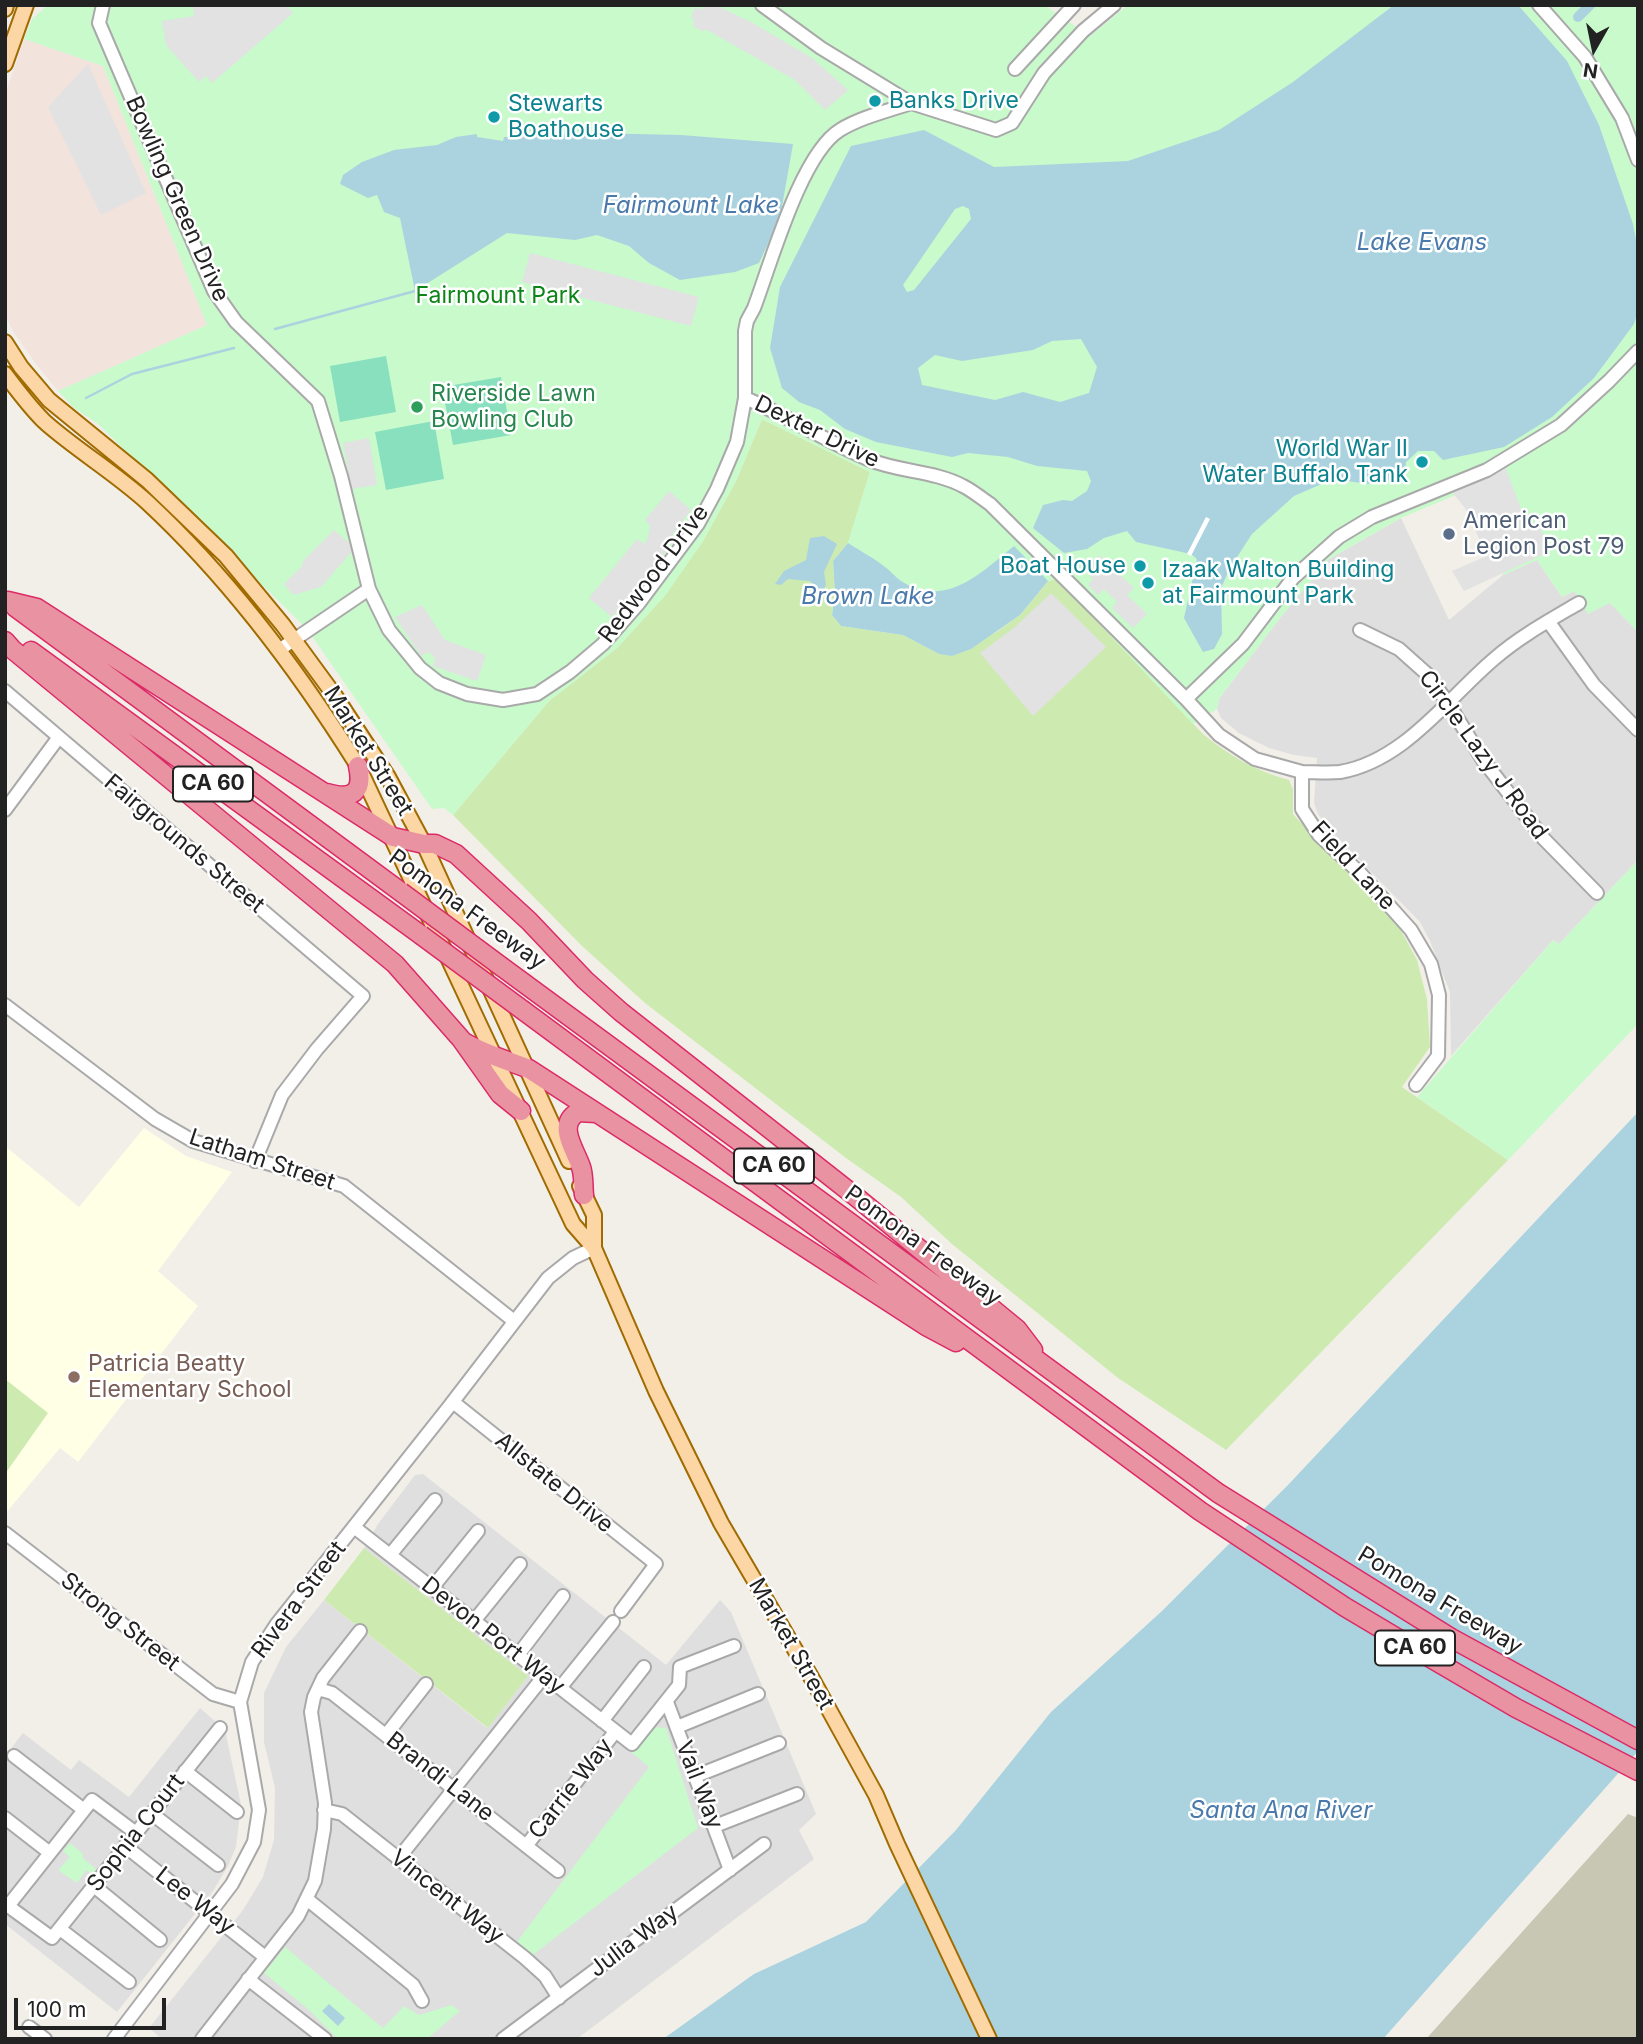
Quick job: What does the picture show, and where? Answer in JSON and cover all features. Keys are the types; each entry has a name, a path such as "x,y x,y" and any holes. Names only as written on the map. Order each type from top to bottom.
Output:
{"highway":[{"path":"7,601 37,608 393,837 438,845 456,854 502,895 585,980 621,1012 855,1196 1017,1329 1045,1367"},
{"name":"Pomona Freeway","path":"7,601 1218,1493 1451,1638 1638,1740"},
{"name":"Pomona Freeway","path":"5,632 421,935 1200,1511 1345,1607 1469,1681 1638,1772"},
{"path":"5,641 395,964 461,1039 500,1094 521,1111"},
{"path":"321,791 338,796 352,794 360,784 358,766"},
{"path":"461,1039 482,1052 529,1069 926,1326 1023,1380"},
{"path":"584,1195 582,1170 568,1135 567,1125 578,1112 596,1113"}],"main road":[{"path":"5,64 26,5"},
{"name":"Market Street","path":"5,342 21,367 50,400 147,480 200,529 242,574 293,639 370,747 424,844 529,1069 594,1215 594,1248"},
{"name":"Market Street","path":"5,374 20,395 46,422 144,499 186,539 226,584 317,700 358,766 573,1224 594,1248 656,1391 720,1523 876,1795 989,2039"}],"street":[{"name":"Bowling Green Drive","path":"103,5 99,23 208,278 229,313 318,401 341,476 369,589"},
{"path":"762,5 821,48 911,103 996,130 1012,123 1044,73 1083,31 1114,5"},
{"path":"1015,69 1074,5"},
{"path":"1539,5 1585,57 1622,118 1638,160"},
{"name":"Redwood Drive","path":"369,589 389,630 420,668 439,682 467,694 503,700 537,694 570,672 603,644 639,603 698,524 717,489 737,442 745,398 747,321 810,164 839,131 911,103"},
{"path":"1579,603 1494,658 1412,735 1380,758 1340,772 1302,772 1255,759 1219,735 1186,699 1242,644 1293,578 1339,537 1373,517 1487,470 1561,425 1638,351"},
{"name":"Dexter Drive","path":"745,398 779,412 847,450 883,465 941,477 964,486 990,505 1186,699"},
{"path":"279,650 369,589"},
{"path":"1548,621 1594,685 1638,730"},
{"name":"Circle Lazy J Road","path":"1360,630 1399,649 1427,674 1483,760 1544,839 1597,893"},
{"name":"Fairgrounds Street","path":"5,691 363,996 282,1095 255,1161"},
{"path":"5,810 60,737"},
{"name":"Field Lane","path":"1302,772 1302,809 1319,835 1362,874 1411,930 1431,964 1439,995 1438,1056 1416,1086"},
{"name":"Latham Street","path":"5,1004 156,1119 193,1142 344,1186 514,1321"},
{"name":"Rivera Street","path":"114,2039 232,1884 254,1842 259,1810 240,1702 252,1662 276,1625 557,1268 594,1248"},
{"name":"Allstate Drive","path":"453,1402 656,1564 560,1688"},
{"path":"390,1555 435,1500"},
{"name":"Devon Port Way","path":"354,1527 632,1744 667,1702"},
{"path":"432,1588 478,1531"},
{"name":"Strong Street","path":"5,1534 213,1695 240,1702"},
{"path":"474,1621 520,1564"},
{"path":"518,1655 563,1596"},
{"path":"202,2039 298,1916 315,1881 321,1855 324,1810 311,1712 323,1678 360,1631"},
{"path":"667,1702 679,1685 680,1667 734,1646"},
{"path":"602,1721 644,1667"},
{"path":"398,1859 544,1676"},
{"path":"386,1735 426,1684"},
{"name":"Brandi Lane","path":"318,1689 332,1693 558,1871"},
{"path":"677,1727 758,1694"},
{"name":"Vail Way","path":"667,1702 730,1870"},
{"name":"Sophia Court","path":"56,1933 220,1728"},
{"name":"Carrie Way","path":"526,1846 615,1732"},
{"path":"696,1776 779,1743"},
{"path":"14,1756 84,1810"},
{"path":"185,1772 237,1812"},
{"path":"715,1826 797,1794"},
{"path":"129,1982 56,1933 8,1906 92,1800 136,1833"},
{"name":"Vincent Way","path":"324,1810 342,1814 525,1958 545,1976 559,1998"},
{"path":"151,1813 218,1865"},
{"path":"5,1818 50,1853"},
{"name":"Julia Way","path":"503,2039 764,1844"},
{"name":"Lee Way","path":"125,1846 265,1957"},
{"path":"5,1886 17,1895"},
{"path":"94,1886 160,1940"},
{"path":"307,1900 413,1984 422,2001"},
{"path":"248,1979 325,2039"},
{"path":"29,2027 45,2039"}],"shaded area":[{"path":"289,5 293,13 212,83 206,76 199,82 166,45 162,21 194,16 193,7"},
{"path":"705,5 715,5 751,22 812,58 848,90 825,110 795,80 707,30 702,31 693,26 694,20 691,16 695,8 702,9"},
{"path":"24,39 103,66 207,325 58,391 14,333 5,315 5,95"},
{"path":"88,64 146,193 101,215 48,107"},
{"path":"530,253 699,297 691,326 522,282"},
{"path":"369,438 377,485 351,489 343,443"},
{"path":"1505,466 1527,525 1538,522 1549,549 1540,556 1464,591 1452,571 1487,556 1465,508 1448,487"},
{"path":"669,491 691,510 670,538 665,553 612,617 589,598 637,539 644,544 650,525 645,520"},
{"path":"1401,518 1449,620 1503,575 1537,560 1562,597 1574,591 1610,603 1638,632 1638,860 1559,944 1553,940 1451,1056 1450,992 1430,941 1420,922 1330,830 1318,814 1314,803 1317,758 1269,748 1239,733 1221,718 1217,709 1219,699 1329,559"},
{"path":"334,530 355,548 321,587 293,595 284,584"},
{"path":"1099,555 1134,588 1127,595 1147,614 1133,628 1112,608 1117,602 1104,589 1098,595 1088,585 1093,579 1084,570"},
{"path":"1051,593 1106,647 1033,716 980,653 1015,627"},
{"path":"422,605 445,640 486,655 477,681 433,666 435,658 429,652 421,656 395,617"},
{"name":"Patricia Beatty Elementary School","path":"144,1128 186,1156 232,1172 158,1271 198,1306 78,1462 60,1448 5,1514 5,1146 79,1207"},
{"path":"423,1474 666,1665 720,1600 731,1612 816,1814 799,1830 814,1859 577,2039 162,2039 149,2028 243,1910 263,1877 274,1840 275,1788 264,1742 264,1693 286,1647 324,1600 487,1728 528,1676 364,1548 378,1524 415,1475"},
{"path":"200,1708 225,1730 241,1805 236,1847 213,1891 117,2012 5,1924 5,1756 23,1733 71,1770 79,1760 129,1797"},
{"path":"1628,1814 1638,1818 1638,2039 1426,2039"}],"green space":[{"name":"Fairmount Park","path":"48,5 1044,5 1090,36 1128,5 1638,5 1638,632 1610,603 1588,614 1574,591 1562,597 1537,560 1503,575 1470,489 1401,518 1329,559 1219,699 1217,709 1193,724 1057,579 1047,581 1020,615 971,649 952,656 939,654 903,635 841,626 832,615 835,594 833,561 848,543 870,472 762,419 736,481 703,541 665,596 617,648 549,701 453,815 444,808 432,809 307,629 97,423 74,408 58,391 207,325 103,66 24,39 32,19"},
{"path":"386,356 396,412 340,422 330,366"},
{"path":"501,377 511,435 453,445 442,387"},
{"path":"762,419 870,472 848,543 833,561 835,594 832,615 841,626 903,635 939,654 995,633 1020,615 1048,581 1057,579 1203,734 1243,762 1289,780 1293,789 1293,814 1324,848 1391,912 1417,960 1427,999 1430,1047 1402,1087 1508,1160 1226,1450 1118,1378 952,1244 901,1197 846,1158 645,1003 582,946 453,815 549,701 617,648 665,595 703,541 736,481"},
{"path":"434,421 444,479 386,490 375,432"},
{"path":"1638,860 1638,1024 1508,1160 1417,1097 1553,940 1559,944"},
{"path":"5,1379 48,1413 5,1474"},
{"path":"364,1548 528,1676 488,1728 324,1600"},
{"path":"655,1727 666,1728 698,1828 530,1957 516,1943 649,1767 631,1752"},
{"path":"70,1843 96,1869 93,1874 86,1870 77,1883 58,1870 70,1857 63,1851"},
{"path":"285,1947 383,2028 404,2006 419,2015 452,2005 460,2011 427,2039 338,2039 310,2011 264,1973"}],"water":[{"name":"Lake Evans","path":"1394,5 1518,5 1567,61 1599,125 1633,224 1638,251 1638,311 1634,324 1594,378 1552,417 1504,447 1443,460 1434,451 1418,451 1406,462 1405,476 1368,484 1333,479 1294,496 1252,534 1230,568 1221,588 1222,634 1214,649 1203,652 1184,618 1197,559 1191,554 1136,542 1127,531 1104,538 1087,549 1064,553 1033,528 1043,505 1063,500 1072,501 1087,491 1091,481 1087,471 1037,466 1008,457 968,453 952,457 876,442 845,429 820,410 799,402 782,388 770,348 780,287 851,146 924,130 994,167 1128,161 1219,130 1293,82","holes":["963,206 969,209 971,219 914,290 907,292 903,285 955,209","1081,339 1097,367 1089,393 1060,402 1023,392 995,400 922,385 918,368 935,355 962,361 1033,350 1052,341"]},
{"name":"Fairmount Lake","path":"589,133 681,135 793,144 780,218 759,263 735,272 680,280 649,263 629,246 597,235 575,240 507,233 415,291 400,218 384,212 377,195 368,198 340,184 343,175 362,162 394,150 437,145 456,137 477,134 477,137 503,141 504,137"},
{"path":"824,536 837,544 824,572 826,585 823,591 814,587 810,581 788,579 781,585 775,584 784,571 806,560 810,538"},
{"name":"Brown Lake","path":"848,543 881,564 901,581 917,589 948,590 962,584 989,567 1014,546 1048,581 1020,615 971,649 952,656 939,654 903,635 841,626 832,615 835,594 833,561"},
{"name":"Santa Ana River","path":"1638,1112 1638,1751 1383,2039 663,2039 754,1974 866,1922 956,1830 1051,1712 1162,1611 1288,1485"},
{"path":"329,2004 345,2018 338,2026 322,2011"}],"pier":[{"path":"1206,517 1210,519 1191,556 1187,554"}],"waterway":[{"path":"1578,17 1590,5"},
{"path":"275,329 415,291"},
{"path":"86,398 132,374 234,348"}],"place":[{"name":"Banks Drive","path":"875,101"},
{"name":"Stewarts Boathouse","path":"494,117"},
{"name":"Riverside Lawn Bowling Club","path":"417,407"},
{"name":"World War II Water Buffalo Tank","path":"1422,462"},
{"name":"American Legion Post 79","path":"1449,534"},
{"name":"Boat House","path":"1140,566"},
{"name":"Izaak Walton Building at Fairmount Park","path":"1148,583"},
{"name":"Patricia Beatty Elementary School","path":"74,1377"}]}
